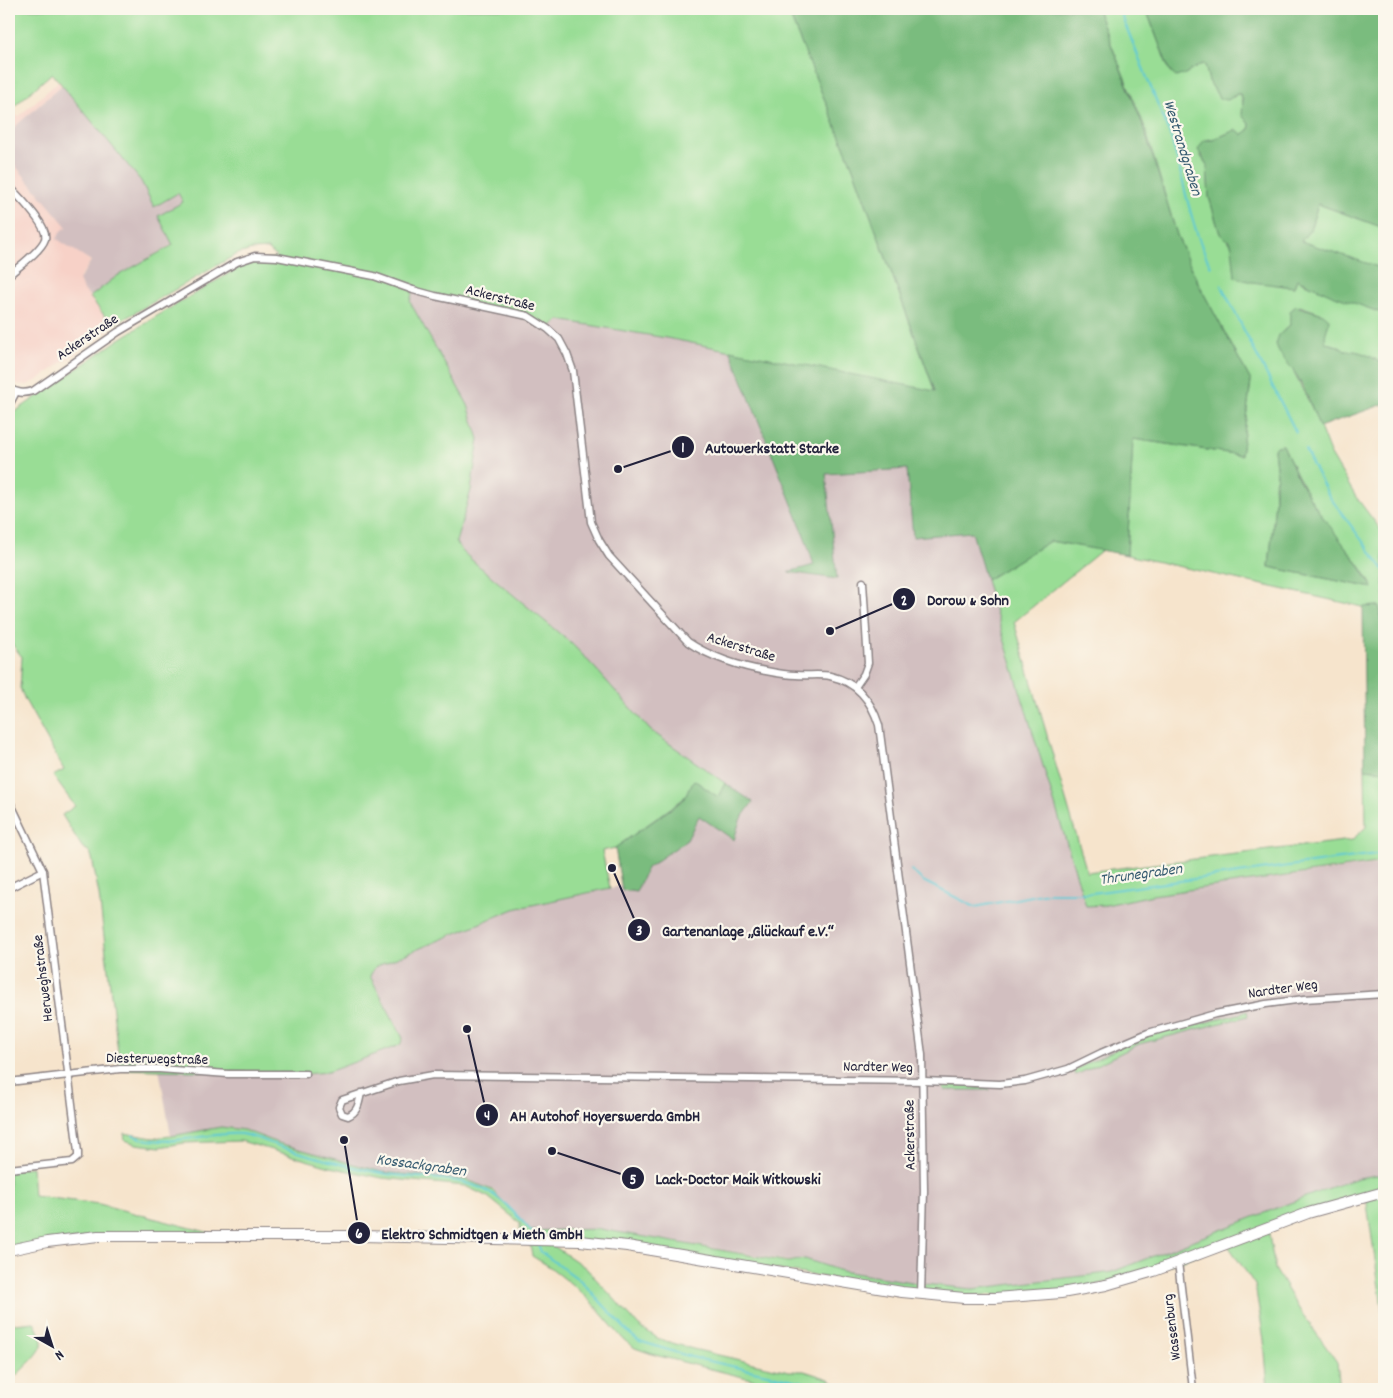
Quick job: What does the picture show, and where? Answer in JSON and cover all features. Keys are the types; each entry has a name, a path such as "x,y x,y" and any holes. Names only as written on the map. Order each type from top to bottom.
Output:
{"main road":[{"path":"9,1250 47,1242 98,1236 361,1236 544,1239 627,1246 892,1290 979,1298 1061,1293 1106,1285 1154,1272 1308,1213 1384,1192"}],"street":[{"path":"9,186 46,233 41,245 9,275"},
{"name":"Ackerstraße","path":"16,392 27,393 33,391 118,332 237,262 255,256 277,257 374,276 435,296 528,316 559,339 573,371 591,522 599,540 610,556 688,642 700,650 712,656 763,671 796,676 829,676 841,680 855,687 870,702 879,725 922,1054 924,1191 921,1294"},
{"path":"9,388 16,392 9,405"},
{"path":"855,687 864,674 868,663 863,582"},
{"name":"Herweghstraße","path":"9,800 43,870 78,1152 76,1160 69,1163 9,1169"},
{"path":"9,888 43,870"},
{"name":"Nardter Weg","path":"361,1093 399,1080 433,1075 922,1081 1000,1084 1025,1081 1068,1069 1148,1033 1215,1014 1304,999 1384,994"},
{"name":"Diesterwegstraße","path":"9,1082 120,1069 159,1069 228,1074 306,1074"},
{"name":"Wassenburg","path":"1178,1262 1193,1389"}],"shaded area":[{"path":"59,81 62,85 9,132 9,112 11,110 18,117"},
{"path":"62,85 141,181 154,207 178,193 183,203 173,244 117,276 90,297 82,288 79,280 91,261 57,239 61,231 67,227 9,158 9,132"},
{"path":"9,158 68,227 87,259 91,261 80,277 80,284 107,319 110,329 36,381 27,385 17,384 9,377"},
{"path":"413,290 528,316 548,329 559,320 730,350 802,529 814,566 790,573 837,579 826,474 907,469 913,537 972,532 1086,906 1106,905 1153,895 1384,863 1384,1174 1358,1178 1321,1191 1112,1272 972,1289 923,1284 841,1271 805,1259 788,1261 600,1229 532,1231 493,1190 467,1180 382,1172 278,1143 244,1130 221,1127 171,1136 159,1069 306,1075 328,1072 400,1045 403,1038 370,976 375,967 514,909 621,886 622,890 636,892 647,868 687,840 700,815 734,840 740,820 753,803 650,730 572,644 474,562 462,551 456,542 471,490 479,439 468,405 410,302"}],"green space":[{"path":"9,9 787,9 853,168 935,392 672,339 559,320 548,329 539,322 413,290 410,302 468,405 479,439 471,490 456,542 462,551 474,562 572,644 650,730 725,783 718,797 694,780 683,799 615,848 602,851 610,888 514,909 375,967 370,976 403,1038 400,1045 328,1072 306,1074 120,1069 99,895 92,858 90,852 82,847 62,815 75,806 53,776 64,770 25,700 20,688 22,657 9,640 9,416 118,340 165,311 243,265 277,257 268,249 252,250 237,254 117,323 107,319 90,297 117,276 173,245 158,216 183,202 178,193 154,207 141,181 52,73 9,111"},
{"path":"787,9 1097,9 1143,125 1177,235 1199,285 1251,381 1241,455 1133,439 1127,555 1050,541 986,580 972,532 913,537 907,469 826,474 837,579 788,572 814,565 802,529 730,350 935,391 853,168"},
{"path":"1097,9 1146,9 1170,73 1185,74 1202,64 1205,65 1209,81 1220,99 1234,97 1237,94 1241,95 1244,109 1242,115 1250,125 1249,130 1242,135 1235,130 1213,140 1208,139 1200,155 1207,165 1209,197 1220,234 1232,246 1235,272 1277,285 1294,287 1297,279 1384,314 1384,366 1366,355 1355,351 1345,351 1338,346 1325,343 1324,336 1329,323 1323,314 1300,306 1290,311 1290,325 1283,331 1294,373 1314,412 1330,453 1356,497 1384,534 1384,630 1379,606 1363,607 1127,555 1133,439 1241,455 1251,381 1199,285 1177,235 1144,125","holes":["1283,445 1312,501 1330,528 1363,570 1373,588 1269,567 1275,501 1274,484 1277,476 1274,449 1277,446"]},
{"path":"1146,9 1384,9 1384,228 1318,204 1310,230 1301,241 1384,269 1384,314 1332,295 1297,279 1294,287 1251,282 1235,277 1232,247 1230,241 1220,234 1209,197 1207,165 1198,150 1204,140 1213,140 1235,130 1239,131 1242,135 1249,130 1250,125 1242,115 1243,100 1240,94 1228,100 1220,99 1209,81 1205,65 1202,64 1176,77 1170,72"},
{"path":"1318,204 1384,228 1384,269 1300,242 1310,230"},
{"path":"1296,306 1323,314 1329,319 1325,337 1326,343 1338,346 1345,351 1366,354 1384,366 1384,404 1319,427 1302,386 1281,355 1276,344 1279,335 1290,325 1290,311"},
{"path":"1283,445 1299,480 1314,505 1359,565 1373,588 1269,567 1277,476 1274,449 1276,446"},
{"path":"1050,541 1102,550 1014,622 1087,872 1352,840 1366,827 1365,769 1384,771 1384,862 1153,895 1106,905 1086,906 986,580"},
{"path":"1379,606 1384,630 1384,771 1365,769 1363,607"},
{"path":"694,780 718,797 725,783 753,802 740,820 734,840 699,816 687,840 647,868 636,892 622,890 615,848 683,800"},
{"path":"1247,1011 1248,1016 1139,1044 1076,1075 1072,1071 1153,1034 1176,1030"},
{"path":"942,1085 974,1085 976,1087 989,1088 990,1090 945,1090"},
{"path":"221,1127 244,1130 278,1143 382,1172 467,1180 492,1190 532,1231 600,1229 788,1262 805,1259 841,1271 923,1284 972,1289 1112,1272 1321,1191 1358,1178 1384,1174 1384,1322 1366,1197 1268,1229 1275,1269 1301,1312 1337,1362 1340,1389 1268,1389 1264,1340 1255,1285 1227,1244 1154,1271 1061,1293 944,1296 627,1246 545,1240 586,1268 639,1326 659,1339 761,1365 789,1371 804,1371 829,1379 841,1389 797,1389 655,1355 635,1348 624,1340 593,1304 575,1287 550,1267 532,1256 529,1239 520,1231 520,1223 488,1197 465,1186 382,1178 330,1167 241,1141 184,1143 160,1147 136,1144 125,1140 124,1133 153,1138"},
{"path":"32,1167 34,1196 99,1204 222,1236 98,1236 9,1250 9,1169"},
{"path":"9,1310 15,1324 34,1322 41,1336 42,1345 37,1354 9,1382"}],"waterway":[{"name":"Westrandgraben","path":"1119,9 1169,132 1197,234 1211,267"},
{"name":"Westrandgraben","path":"1221,285 1296,432"},
{"name":"Westrandgraben","path":"1305,450 1329,496 1384,570"},
{"name":"Thrunegraben","path":"911,870 923,881 975,907 1047,893 1092,893 1384,853"},
{"name":"Kossackgraben","path":"133,1135 156,1141 242,1134 356,1168 395,1175 463,1182 495,1195 536,1237"},
{"name":"Kossackgraben","path":"538,1244 541,1252 581,1281 630,1334 639,1341 691,1357 803,1382 821,1389"}],"place":[{"name":"Autowerkstatt Starke","path":"618,469"},
{"name":"Dorow & Sohn","path":"830,631"},
{"name":"Gartenanlage „Glückauf e.V.“","path":"612,868"},
{"name":"AH Autohof Hoyerswerda GmbH","path":"467,1029"},
{"name":"Elektro Schmidtgen & Mieth GmbH","path":"344,1140"},
{"name":"Lack-Doctor Maik Witkowski","path":"552,1151"}]}
